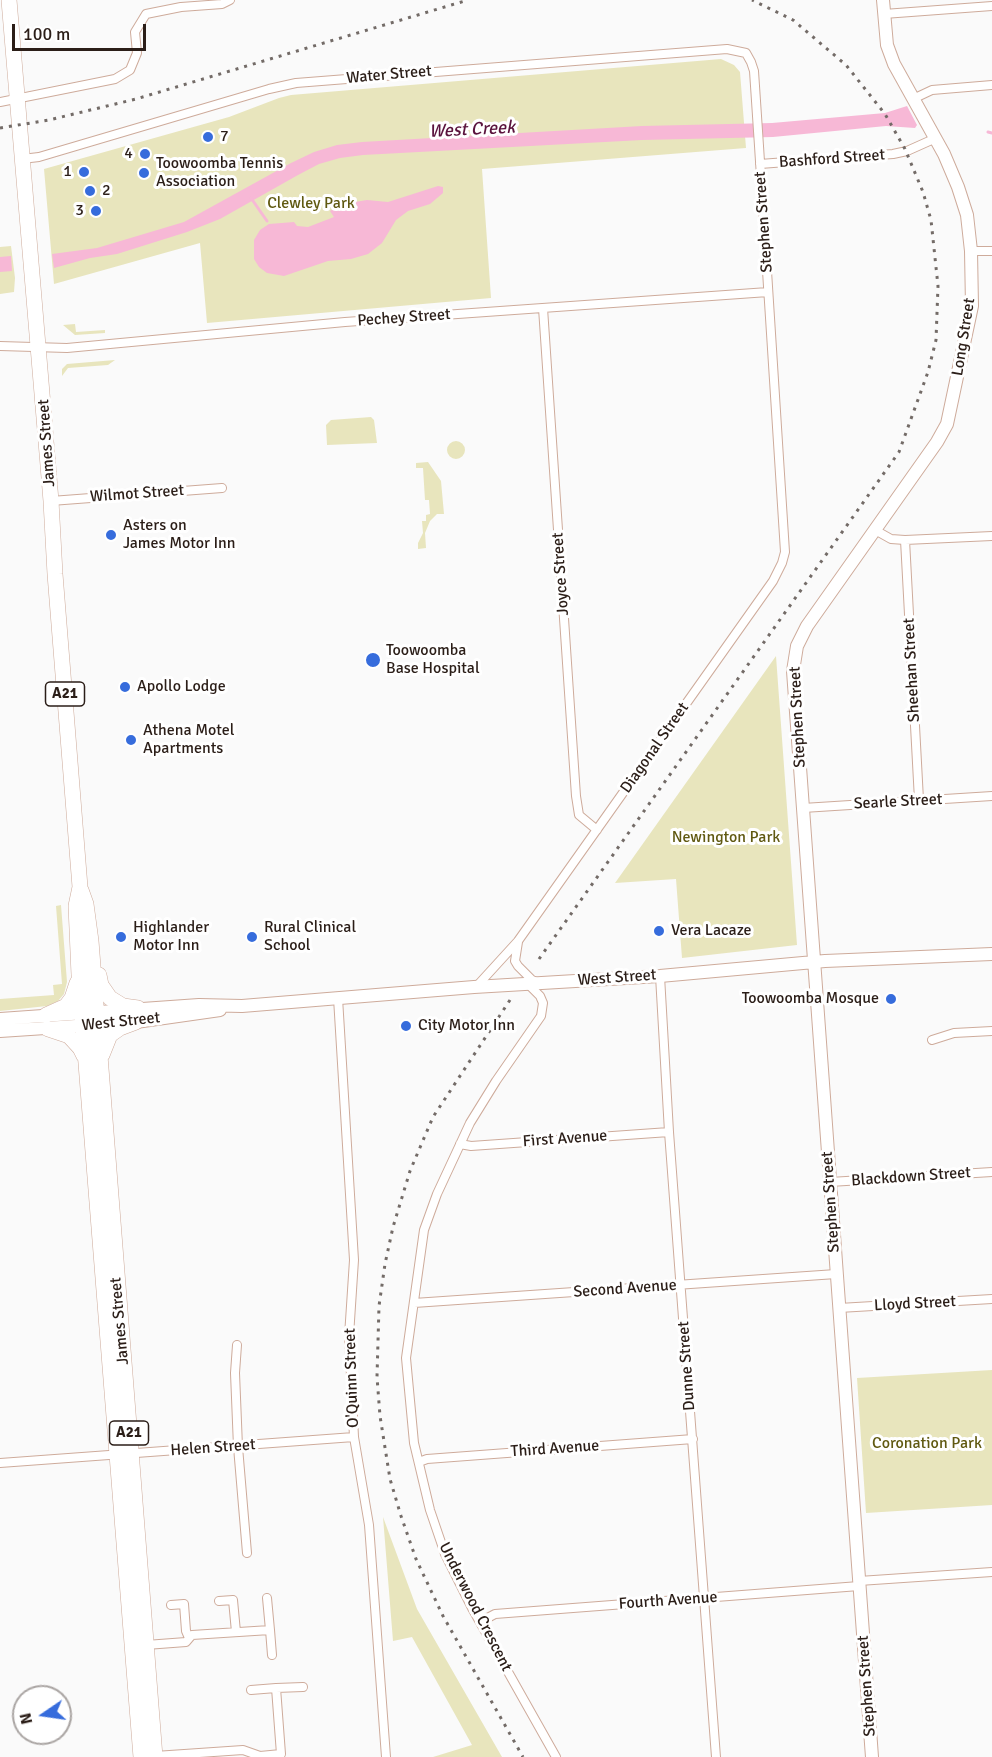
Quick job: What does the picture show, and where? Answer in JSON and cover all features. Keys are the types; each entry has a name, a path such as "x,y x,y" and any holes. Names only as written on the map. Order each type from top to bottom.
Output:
{"highway":[{"name":"James Street","path":"9,0 40,346 55,574 80,887 86,904 91,949 90,1019 93,1064 150,1757"},
{"name":"James Street","path":"80,887 76,906 79,975 90,1019"},
{"path":"79,975 76,990 70,1002 47,1022 72,1038 93,1064 104,1050 110,1035 137,1015 116,1003 105,993 91,949"},
{"name":"James Street","path":"124,1454 146,1645 150,1757"}],"street":[{"name":"Long Street","path":"797,646 807,626 937,442 947,424 972,306 971,251 967,215 958,187 936,138 894,64 887,45 883,0"},
{"path":"0,102 115,79 130,70 137,53 135,32 146,14 180,3 226,2"},
{"path":"884,14 992,6"},
{"name":"Water Street","path":"22,159 39,157 268,89 296,83 727,49 746,53 754,71"},
{"name":"Stephen Street","path":"754,71 785,552"},
{"path":"915,98 932,90 992,85"},
{"name":"Bashford Street","path":"760,164 867,158 908,151 936,138"},
{"path":"971,251 992,251"},
{"name":"Pechey Street","path":"0,346 67,348 345,322 768,292"},
{"name":"Joyce Street","path":"543,308 576,796 579,814 597,830"},
{"name":"Wilmot Street","path":"51,501 222,488"},
{"path":"874,531 891,539 905,540 992,536"},
{"name":"Sheehan Street","path":"905,540 918,800"},
{"name":"Diagonal Street","path":"475,987 518,941 773,581 781,567 785,552"},
{"name":"Stephen Street","path":"797,646 794,671 803,807 872,1757"},
{"name":"Searle Street","path":"803,807 992,796"},
{"path":"518,941 515,961 535,984"},
{"name":"West Street","path":"0,1031 47,1022 137,1015 205,1014 242,1006 475,987 660,976 814,962 992,954"},
{"name":"Dunne Street","path":"660,976 669,1132 716,1757"},
{"name":"Underwood Crescent","path":"535,984 543,1003 541,1016 470,1123 437,1194 424,1230 406,1358 414,1443 430,1510 445,1554 480,1622 556,1757"},
{"name":"O'Quinn Street","path":"338,998 354,1260 349,1336 354,1437 369,1524 386,1757"},
{"name":"West Street","path":"0,1019 47,1022"},
{"path":"932,1041 954,1033 992,1031"},
{"name":"First Avenue","path":"460,1144 471,1146 669,1132"},
{"name":"Blackdown Street","path":"830,1182 992,1172"},
{"name":"Second Avenue","path":"414,1303 836,1274"},
{"name":"Lloyd Street","path":"839,1308 992,1299"},
{"path":"237,1345 235,1373 238,1447 247,1553"},
{"name":"Helen Street","path":"0,1463 354,1437"},
{"name":"Third Avenue","path":"419,1462 428,1459 693,1439"},
{"name":"Fourth Avenue","path":"480,1622 495,1614 992,1572"},
{"path":"267,1598 272,1655"},
{"path":"219,1601 233,1599 236,1632"},
{"path":"171,1605 184,1604 186,1631 189,1638"},
{"path":"146,1645 186,1642 192,1635 270,1630"},
{"path":"251,1690 303,1687"},
{"path":"150,1757 243,1750 260,1756 281,1754 276,1688"}],"green space":[{"name":"Clewley Park","path":"721,59 734,65 740,72 746,148 482,169 491,298 207,323 200,243 54,284 44,169 229,117 291,95"},
{"path":"11,246 15,278 14,292 0,294 0,247"},
{"path":"75,324 76,332 105,330 105,333 75,335 63,325"},
{"path":"115,360 108,365 68,368 62,376 62,369 67,364"},
{"path":"371,417 374,420 377,443 327,445 326,425 331,420"},
{"path":"456,441 462,444 465,450 462,456 456,459 450,456 447,450 450,444"},
{"path":"428,462 441,481 444,514 437,514 430,521 425,533 426,548 418,549 423,533 422,521 426,521 426,515 430,514 429,500 425,500 423,468 416,468 416,463"},
{"name":"Newington Park","path":"776,656 797,945 682,958 676,879 615,883"},
{"path":"61,905 67,982 64,994 58,1001 47,1006 0,1011 0,999 54,995 53,985 62,984 56,906"},
{"name":"Coronation Park","path":"992,1370 992,1505 866,1513 857,1378"},
{"path":"383,1517 417,1609 502,1757 433,1757 472,1745 412,1637 393,1641"}],"shaded area":[{"path":"907,106 917,125 915,128 886,126 773,137 642,140 340,158 319,164 220,219 187,232 117,254 90,258 54,268 52,254 97,248 184,222 291,163 314,152 337,145 642,126 772,123 885,113"},
{"path":"438,186 443,187 443,193 430,204 408,211 396,220 382,243 368,254 351,259 328,261 284,276 267,273 254,259 254,240 260,230 269,224 294,222 297,226 308,227 334,217 330,211 343,204 367,200 388,202"},
{"path":"11,256 12,271 0,272 0,257"}],"waterway":[{"name":"West Creek","path":"988,132 992,133"},
{"path":"251,198 267,221"}],"railway":[{"path":"0,128 49,120 136,99 468,0"},
{"path":"539,959 899,452 928,372 936,340 938,286 931,220 923,192 905,149 885,114 846,65 793,20 752,0"},
{"path":"510,1000 433,1117 410,1171 393,1227 385,1264 379,1306 377,1377 380,1416 390,1479 416,1559 443,1616 523,1757"}],"place":[{"name":"7","path":"208,137"},
{"name":"4","path":"145,154"},
{"name":"1","path":"84,172"},
{"name":"Toowoomba Tennis Association","path":"144,173"},
{"name":"2","path":"90,191"},
{"name":"3","path":"96,211"},
{"name":"Asters on James Motor Inn","path":"111,535"},
{"name":"Toowoomba Base Hospital","path":"373,660"},
{"name":"Apollo Lodge","path":"125,687"},
{"name":"Athena Motel Apartments","path":"131,740"},
{"name":"Vera Lacaze","path":"659,931"},
{"name":"Highlander Motor Inn","path":"121,937"},
{"name":"Rural Clinical School","path":"252,937"},
{"name":"Toowoomba Mosque","path":"891,999"},
{"name":"City Motor Inn","path":"406,1026"}]}
